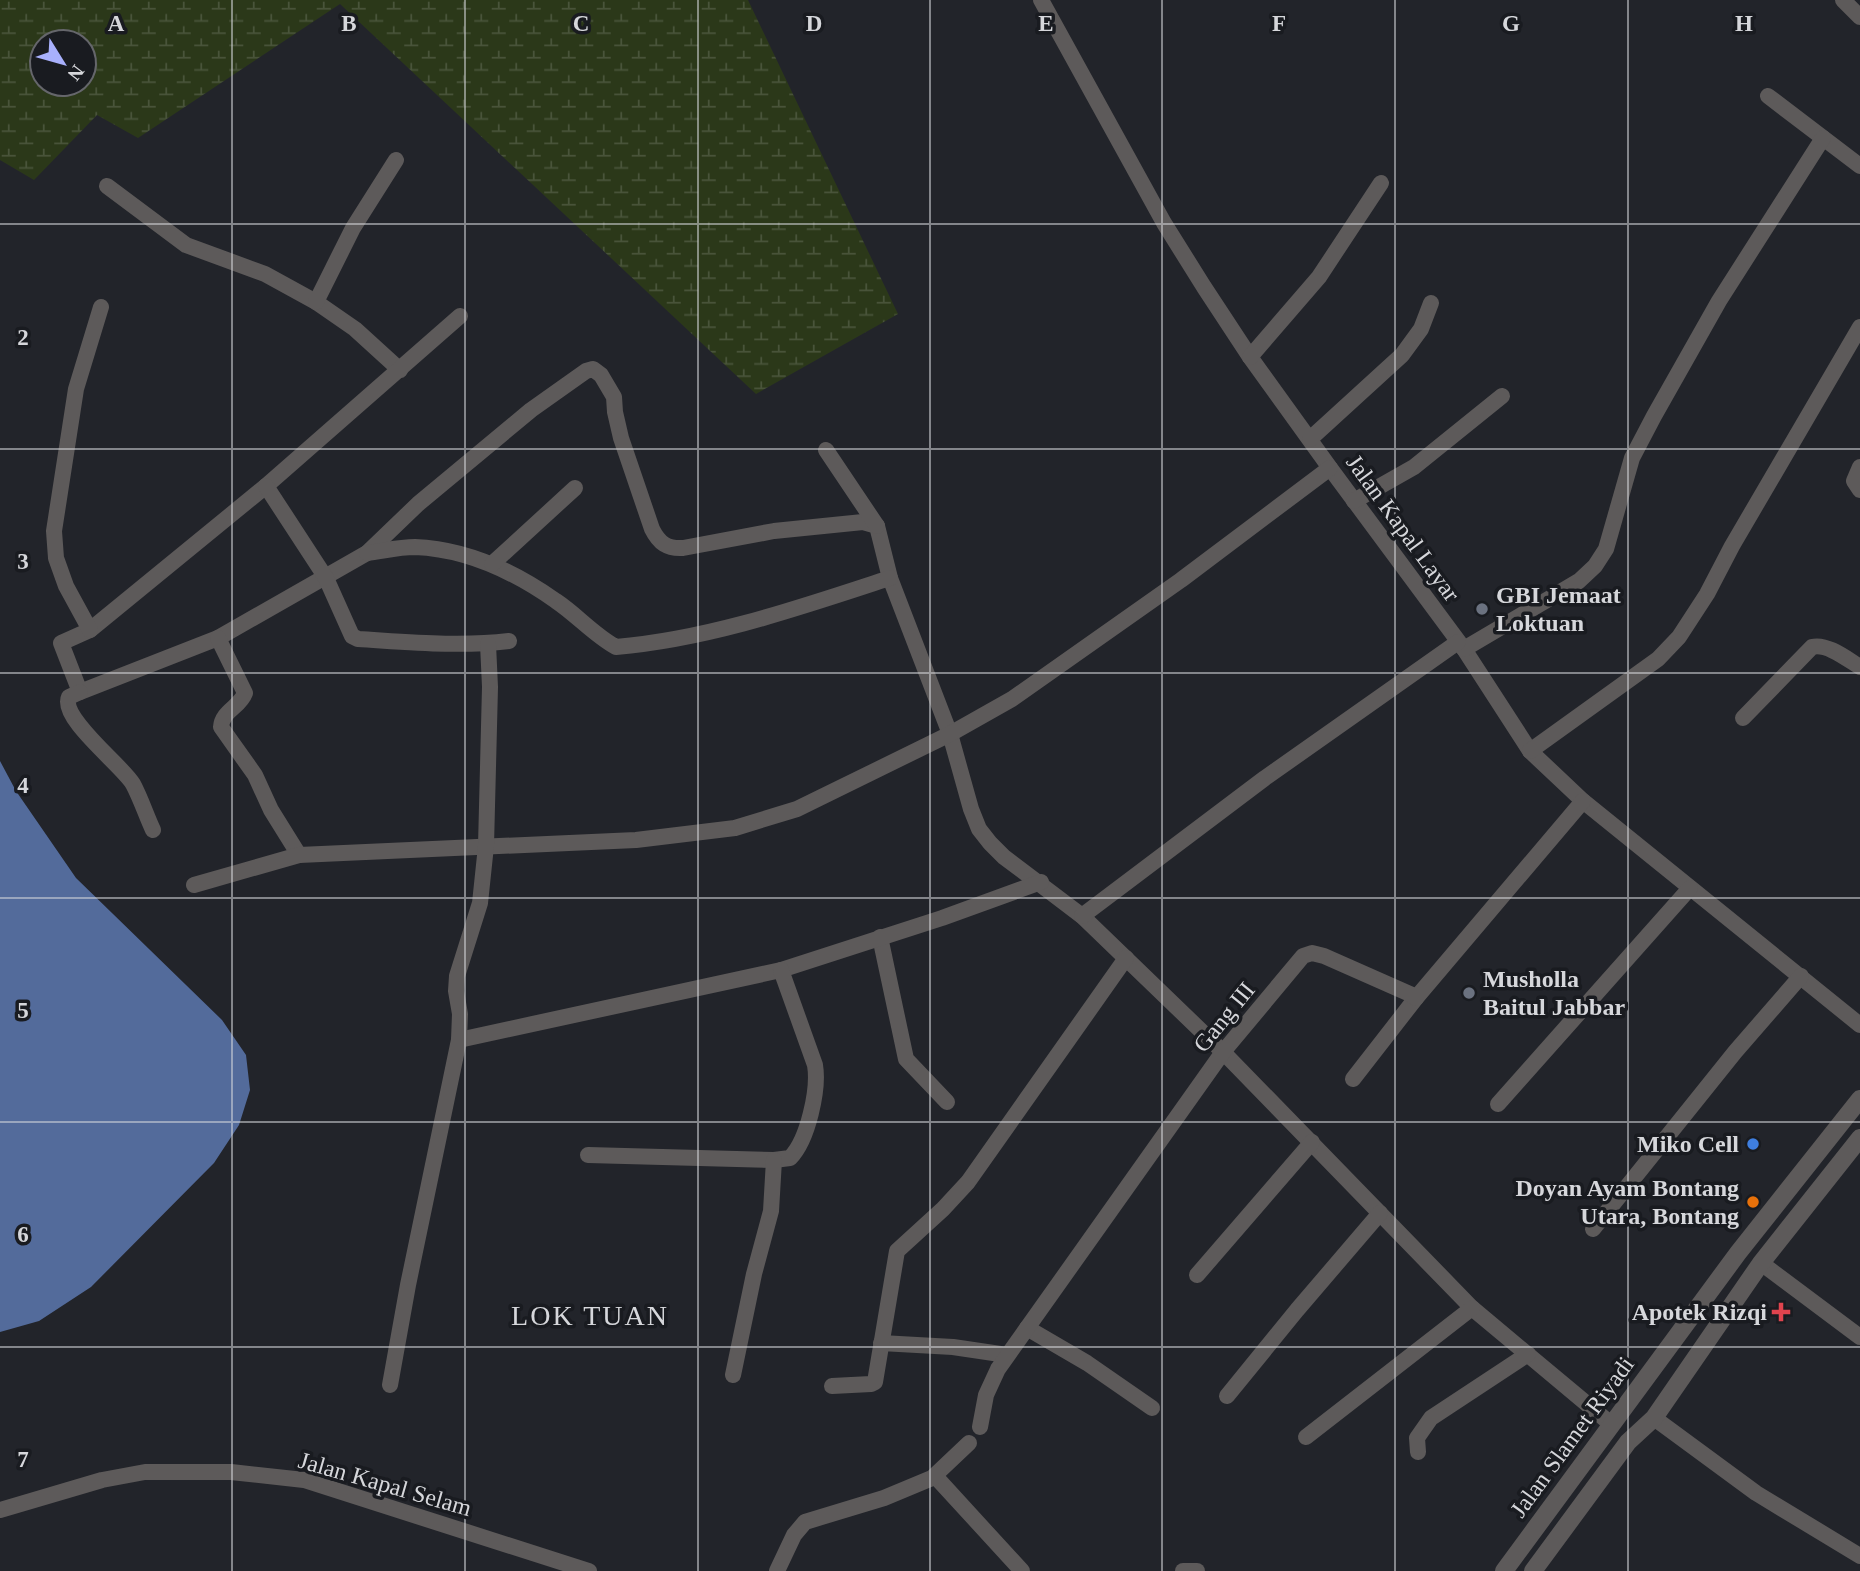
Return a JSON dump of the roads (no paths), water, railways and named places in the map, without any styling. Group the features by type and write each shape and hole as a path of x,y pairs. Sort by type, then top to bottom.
{"street":[{"name":"Jalan Kapal Layar","path":"1041,0 1164,223 1250,357 1461,645 1531,751 1583,801 1860,1025"},
{"path":"1843,0 1860,17"},
{"path":"1768,96 1860,166"},
{"path":"1082,916 1265,778 1461,645 1579,581 1595,566 1606,549 1632,458 1719,300 1823,138"},
{"path":"316,302 353,228 396,160"},
{"path":"1250,357 1319,278 1381,183"},
{"path":"107,186 186,245 265,274 316,302 355,329 400,370"},
{"path":"1310,439 1402,355 1421,329 1431,303"},
{"path":"90,630 66,586 56,558 54,531 76,388 101,307"},
{"path":"80,692 61,643 90,630 266,486 460,316"},
{"path":"1531,751 1658,659 1679,637 1707,594 1732,546 1860,327"},
{"path":"153,830 133,783 91,741 68,705 69,697 218,638 367,553 418,504 531,410 586,371 593,369 601,375 614,397 621,438 652,529 659,542 669,547 683,548 774,531 863,522 877,526"},
{"path":"1354,500 1414,467 1502,396"},
{"path":"826,450 877,526 890,578 950,734 979,829 1004,857 1041,882 1082,916 1223,1052 1472,1308 1611,1424"},
{"path":"1860,467 1854,481 1860,490"},
{"path":"194,885 299,855 636,840 735,828 797,809 950,734 1012,699 1181,580 1330,468"},
{"path":"266,486 326,578 352,636 358,639 417,643 509,641"},
{"path":"492,564 575,488"},
{"path":"367,553 415,547 450,552 492,564 524,580 556,601 616,647 697,635 795,609 890,578"},
{"path":"218,638 245,692 243,699 222,718 221,727 255,775 271,810 299,855"},
{"path":"390,1385 459,1040 457,976 480,903 486,846 490,687 488,643"},
{"path":"1743,718 1812,647 1825,647 1860,667"},
{"path":"1353,1079 1416,998 1583,801"},
{"path":"459,1040 781,970 942,918 1041,882"},
{"path":"1498,1104 1690,888"},
{"path":"880,937 906,1059 947,1102"},
{"name":"Gang III","path":"980,1427 986,1395 1007,1355 1223,1052 1303,956 1312,953 1335,961 1416,998"},
{"path":"832,1386 875,1382 897,1251 968,1182 1126,958"},
{"path":"588,1155 774,1160 790,1158 795,1153 812,1105 817,1079 815,1065 781,970"},
{"path":"1593,1229 1735,1052 1801,976"},
{"name":"Jalan Slamet Riyadi","path":"1504,1571 1738,1253 1860,1099"},
{"name":"Jalan Slamet Riyadi","path":"1533,1571 1628,1442 1654,1418 1762,1263 1860,1138"},
{"path":"1197,1275 1312,1142"},
{"path":"733,1375 751,1286 771,1211 774,1160"},
{"path":"1227,1396 1380,1213"},
{"path":"1762,1263 1860,1337"},
{"path":"1306,1437 1472,1308"},
{"path":"1027,1328 1087,1363 1152,1408"},
{"path":"881,1343 954,1347 1007,1355"},
{"path":"1418,1452 1417,1438 1432,1418 1528,1354"},
{"path":"1654,1418 1756,1493 1860,1556"},
{"path":"777,1571 794,1535 804,1522 884,1498 935,1476 969,1443"},
{"name":"Jalan Kapal Selam","path":"0,1510 102,1480 145,1472 231,1472 304,1480 589,1571"},
{"path":"935,1476 1022,1571"},
{"path":"1183,1571 1197,1571"}],"water":[{"path":"0,761 16,791 76,878 222,1020 246,1055 250,1090 239,1125 214,1163 91,1287 39,1321 0,1332"}],"place":[{"name":"GBI Jemaat Loktuan","path":"1482,609"},
{"name":"Musholla Baitul Jabbar","path":"1469,993"},
{"name":"Miko Cell","path":"1753,1144"},
{"name":"Doyan Ayam Bontang Utara, Bontang","path":"1753,1202"},
{"name":"Apotek Rizqi","path":"1781,1312"}],"district":[{"name":"LOK TUAN","path":"590,1315"}]}
